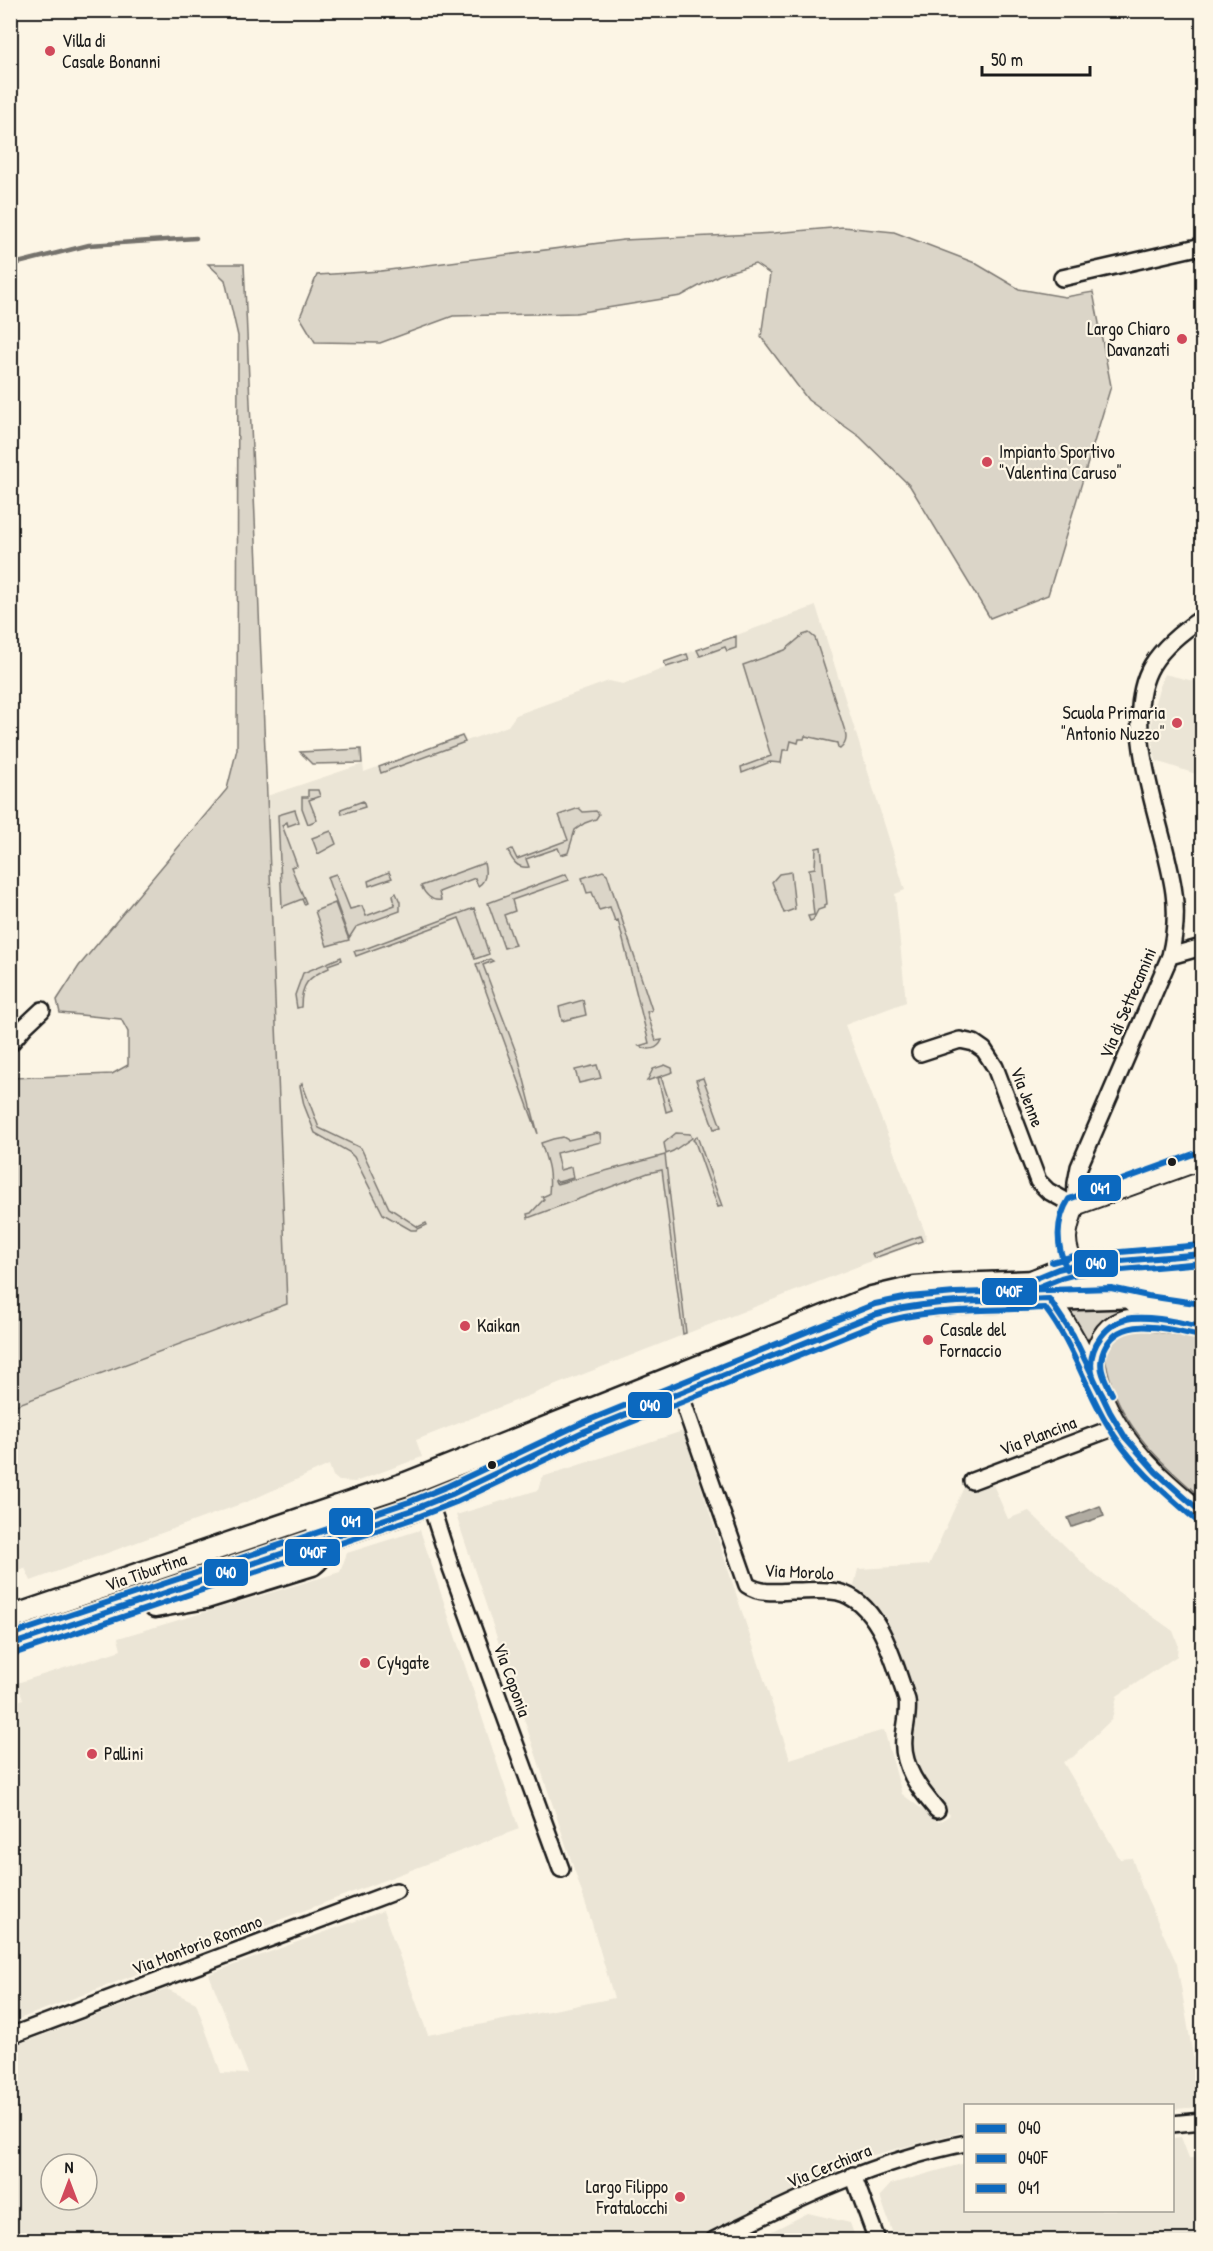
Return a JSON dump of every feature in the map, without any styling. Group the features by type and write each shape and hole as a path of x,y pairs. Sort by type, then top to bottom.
{"main road":[{"name":"Via Tiburtina","path":"10,1618 452,1467 864,1300 925,1287 1029,1281 1203,1276"},
{"path":"314,1514 321,1540 430,1503 585,1431 887,1311 956,1302 1203,1294"},
{"name":"Via Tiburtina","path":"10,1645 121,1607 189,1601 312,1564 322,1552 321,1540"}],"street":[{"path":"1062,278 1203,246"},
{"name":"Via di Settecamini","path":"1075,1206 1079,1167 1170,956 1176,925 1174,894 1143,756 1140,710 1143,686 1152,664 1166,648 1203,618"},
{"path":"1170,956 1203,947"},
{"path":"10,1044 42,1010"},
{"name":"Via Jenne","path":"920,1053 960,1040 974,1043 984,1050 994,1067 1038,1181 1048,1191 1075,1206"},
{"path":"1075,1265 1067,1250 1066,1239 1075,1206 1203,1160"},
{"name":"Via Tiburtina","path":"1029,1281 1058,1269 1075,1265 1203,1254"},
{"path":"1111,1297 1146,1305 1203,1313"},
{"path":"1049,1299 1066,1322 1118,1426 1148,1465 1203,1513"},
{"path":"1092,1372 1094,1353 1099,1339 1119,1321 1138,1318 1203,1327"},
{"name":"Via Morolo","path":"680,1393 747,1585 755,1590 766,1591 822,1590 840,1593 859,1602 874,1618 907,1700 908,1709 903,1743 912,1775 916,1785 937,1810"},
{"name":"Via Plancina","path":"972,1481 1118,1426"},
{"name":"Via Coponia","path":"430,1503 451,1568 561,1869"},
{"name":"Via Montorio Romano","path":"10,2036 396,1891"},
{"path":"1174,2124 1203,2121"},
{"name":"Via Cerchiara","path":"714,2241 795,2200 853,2175 925,2152 964,2144"},
{"path":"853,2175 877,2241"}],"shaded area":[{"name":"Impianto Sportivo \"Valentina Caruso\"","path":"843,227 894,232 975,263 1019,289 1065,297 1093,292 1111,386 1048,595 990,618 910,486 860,437 808,400 761,337 770,274 755,264 719,275 681,296 576,313 453,316 380,343 315,342 300,317 317,275 381,271 623,240 774,233"},
{"path":"208,264 244,264 287,1304 11,1407 11,1078 112,1074 128,1065 128,1032 121,1019 60,1013 57,1000 79,966 227,789 237,749 238,336 225,280"},
{"path":"816,606 905,890 895,894 906,1002 845,1025 926,1235 925,1240 416,1440 422,1457 355,1482 339,1481 333,1476 329,1465 249,1501 31,1581 25,1568 11,1573 11,1407 287,1303 267,796 363,764 364,772 463,735 466,741 508,726 516,715 609,681 623,684 665,668 663,662"},
{"path":"809,633 815,638 845,732 845,744 840,749 837,743 805,736 804,739 799,739 798,743 791,741 789,750 783,750 781,763 770,762 742,773 741,767 771,756 743,665 785,650 803,635"},
{"path":"736,636 736,648 727,651 725,647 700,656 697,650"},
{"path":"687,654 689,660 666,667 664,662"},
{"name":"Scuola Primaria \"Antonio Nuzzo\"","path":"1164,674 1202,683 1202,776 1156,761 1151,735 1152,711"},
{"path":"462,736 465,742 381,773 379,767"},
{"path":"361,749 362,763 312,764 300,752"},
{"path":"308,790 318,790 320,796 309,800 317,820 308,824 302,808 302,797 308,797"},
{"path":"363,801 365,807 342,814 341,809"},
{"path":"579,808 583,812 596,811 599,814 596,819 575,830 568,853 561,855 558,848 526,859 529,867 521,867 513,861 508,851 512,849 517,859 568,840 559,815"},
{"path":"295,810 299,822 288,826 287,822 282,825 297,865 291,867 306,903 304,904 302,899 282,907 278,815"},
{"path":"331,831 336,844 318,854 312,838"},
{"path":"821,847 827,904 818,910 813,920 810,921 808,916 814,915 809,869 815,868 816,848"},
{"path":"484,863 485,876 481,884 478,886 475,878 439,892 441,900 431,899 421,886"},
{"path":"603,871 607,874 652,1010 647,1012 656,1041 662,1040 652,1049 639,1046 649,1043 618,920 615,921 610,907 599,910 592,892 587,893 582,878"},
{"path":"389,872 392,878 369,886 368,881"},
{"path":"791,872 795,909 784,913 772,882 779,874"},
{"path":"336,874 350,909 362,906 366,916 395,905 393,895 396,893 400,902 400,911 356,927 349,938 327,877"},
{"path":"566,874 569,880 512,900 515,911 504,915 515,945 504,948 488,903"},
{"path":"335,903 349,940 327,946 315,911"},
{"path":"474,908 489,954 475,959 459,918 356,956 354,951 362,950"},
{"path":"341,957 342,960 328,965 329,968 307,982 302,992 301,1007 297,1008 295,995 303,973"},
{"path":"490,959 493,961 483,965 519,1060 538,1134 476,964"},
{"path":"583,1000 586,1015 562,1021 559,1007"},
{"path":"597,1065 601,1078 579,1083 575,1070"},
{"path":"665,1065 672,1068 673,1072 647,1081 653,1069"},
{"path":"661,1077 672,1110 666,1112 658,1078"},
{"path":"703,1078 721,1127 714,1129 696,1080"},
{"path":"302,1083 319,1128 361,1148 389,1208 418,1227 426,1223 427,1225 411,1230 383,1214 354,1157 315,1133 304,1105 300,1086"},
{"path":"676,1133 690,1134 692,1138 666,1154 664,1143"},
{"path":"600,1134 601,1142 556,1153 560,1170 571,1167 573,1178 558,1182 555,1180 555,1182 557,1184 665,1155 686,1333 683,1334 662,1170 648,1173 528,1218 527,1214 531,1213 544,1199 542,1197 549,1194 550,1180 541,1143 563,1137 568,1140"},
{"path":"697,1136 722,1206 718,1207 693,1140"},
{"path":"920,1236 922,1241 874,1258 872,1254"},
{"path":"1066,1307 1130,1310 1114,1315 1103,1322 1085,1347"},
{"path":"1138,1329 1202,1339 1202,1498 1145,1444 1123,1412 1115,1394 1107,1367 1106,1352 1110,1344 1119,1336"},
{"path":"683,1431 790,1759 884,1730 902,1794 939,1822 950,1815 918,1780 910,1738 915,1699 903,1665 879,1609 854,1586 858,1569 929,1565 964,1487 991,1480 1008,1519 1029,1511 1096,1576 1173,1631 1178,1644 1177,1656 1117,1696 1112,1719 1073,1757 1063,1762 1120,1859 1132,1858 1142,1887 1177,1964 1202,2107 1174,2109 1174,2104 964,2104 964,2131 858,2159 694,2240 11,2240 11,2047 167,1989 196,2003 221,2073 248,2074 209,1974 383,1911 428,2035 614,1998 591,1920 456,1515 538,1490 542,1477"},
{"path":"1100,1506 1104,1516 1072,1527 1068,1518"},
{"path":"420,1530 519,1829 11,2022 10,1704 23,1699 17,1683 121,1650 118,1638 340,1572 347,1553"},
{"path":"1181,2137 1189,2158 1202,2158 1202,2240 895,2240 880,2196 891,2184 964,2163 964,2212 1174,2212 1174,2138"},
{"path":"808,2213 850,2223 856,2240 754,2240"}],"waterway":[{"path":"10,265 89,245 196,238"}],"transit line":[{"name":"041","path":"1067,1269 1059,1243 1059,1225 1069,1199 1199,1152"},
{"name":"041","path":"1052,1262 1074,1256 1201,1245"},
{"name":"040","path":"993,1283 1029,1281 1058,1269 1075,1265 1202,1254"},
{"name":"040F","path":"993,1292 1031,1290 1076,1274 1202,1263"},
{"name":"041","path":"10,1635 409,1502 582,1423 875,1304 909,1297 955,1293 1111,1288 1202,1304"},
{"name":"040","path":"10,1645 412,1510 452,1494 585,1431 874,1315 939,1303 1049,1299 1073,1335 1110,1412 1125,1437 1156,1472 1202,1513"},
{"name":"040F","path":"13,1654 415,1518 456,1502 589,1439 877,1324 939,1312 1045,1308 1063,1335 1098,1408 1115,1437 1146,1475 1196,1520"},
{"name":"040","path":"1104,1398 1093,1376 1091,1363 1096,1345 1114,1324 1132,1318 1150,1318 1202,1327"},
{"name":"040F","path":"1112,1394 1104,1376 1101,1359 1106,1346 1114,1336 1136,1327 1163,1328 1201,1336"}],"place":[{"name":"Villa di Casale Bonanni","path":"50,51"},
{"name":"Largo Chiaro Davanzati","path":"1182,339"},
{"name":"Impianto Sportivo \"Valentina Caruso\"","path":"987,462"},
{"name":"Scuola Primaria \"Antonio Nuzzo\"","path":"1177,723"},
{"name":"Kaikan","path":"465,1326"},
{"name":"Casale del Fornaccio","path":"928,1340"},
{"name":"Cy4gate","path":"365,1663"},
{"name":"Pallini","path":"92,1754"},
{"name":"Largo Filippo Fratalocchi","path":"680,2197"}]}
